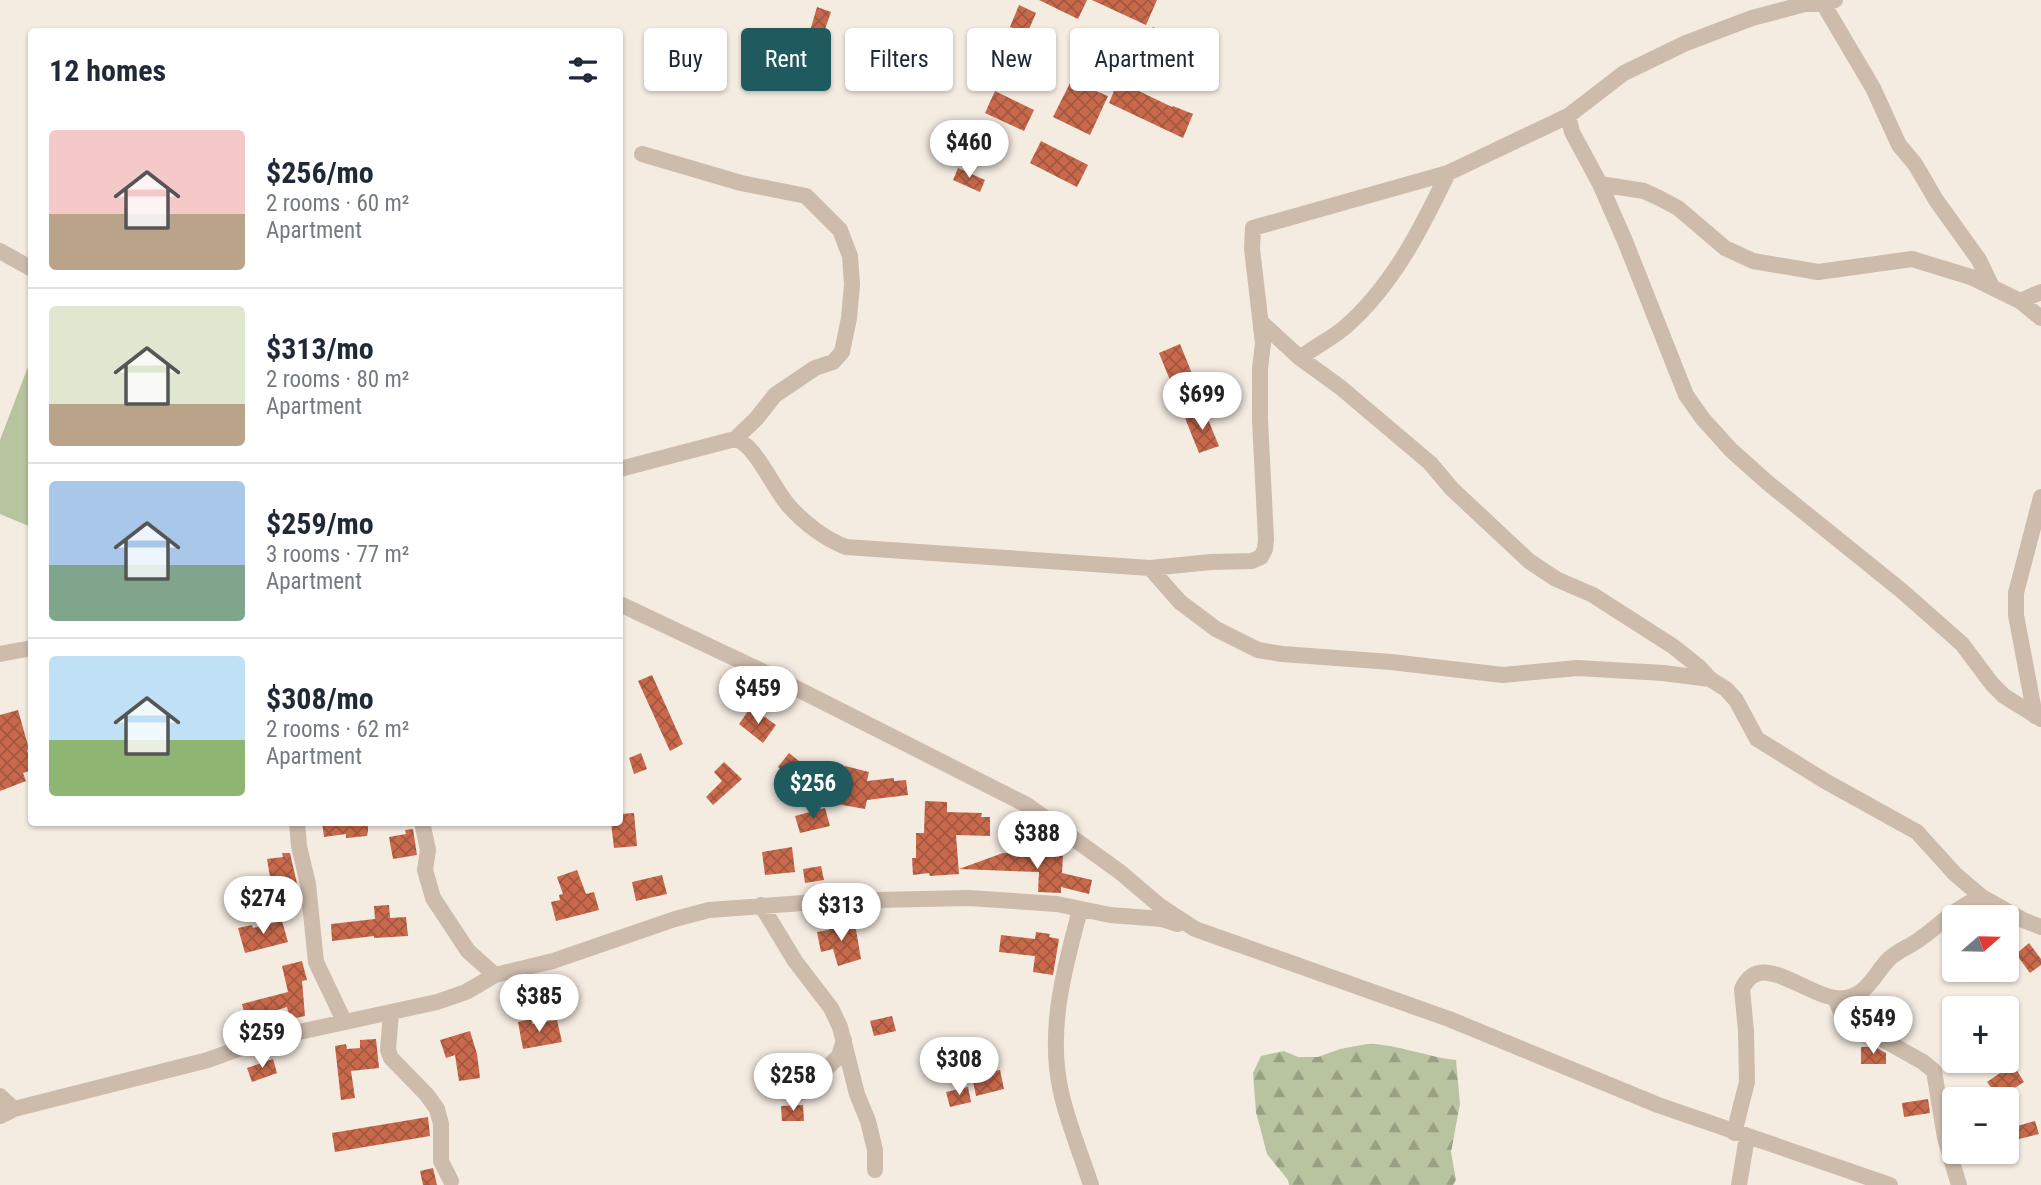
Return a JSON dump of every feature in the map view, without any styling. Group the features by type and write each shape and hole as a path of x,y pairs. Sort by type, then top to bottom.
{"street":[{"path":"735,439 746,444 788,505 830,541 846,547 1150,568 1252,561 1261,557 1265,549 1260,420 1263,343 1252,249 1253,228 1448,173 1568,116 1624,73 1686,43 1752,18 1826,1 1873,88 1899,145 1915,164 1936,200 1979,260 1992,287"},
{"path":"1568,116 1572,132 1600,184 1625,241 1686,395 1703,419 1731,450 1768,483 1962,643 2004,696 2038,717"},
{"path":"623,468 735,439 775,395 815,368 833,362 842,352 852,285 850,256 840,230 806,196 741,183 642,154"},
{"path":"1300,358 1344,328 1377,296 1410,245 1448,173"},
{"path":"1600,184 1644,191 1659,198 1678,208 1726,248 1753,261 1818,272 1912,259 1949,269 1992,287 2021,301 2041,318"},
{"path":"0,251 28,267"},
{"path":"2021,301 2041,292"},
{"path":"1261,321 1300,358 1340,387 1430,463 1452,489 1530,561 1556,579 1592,595 1674,647 1710,679 1726,689 1736,700 1757,739 1825,781 1917,832 1955,874 1982,898 2041,927"},
{"path":"2038,717 2016,615 2016,593 2041,497"},
{"path":"1150,568 1180,602 1216,629 1258,650 1503,675 1577,668 1663,673 1710,679"},
{"path":"623,605 770,675 1027,806 1119,872 1160,906 1195,929"},
{"path":"0,654 28,649"},
{"path":"297,826 308,884 316,962 344,1021"},
{"path":"423,826 428,850 425,870 433,898 462,943 495,975"},
{"path":"0,1096 7,1112 208,1060 265,1041 447,999 466,992 495,975 553,961 709,910 761,905 969,898 1057,904 1110,915 1162,919 1195,929 1449,1019 1658,1105 1890,1185"},
{"path":"1739,1185 1740,1135 1747,1082 1742,989 1751,975 1764,972 1787,979 1820,995 1835,998 1856,995 1870,984 1889,959 1918,941 1957,908 1982,898"},
{"path":"761,905 795,961 831,1008 844,1038 857,1094 868,1121 875,1150 875,1170"},
{"path":"1080,910 1059,1003 1055,1052 1066,1110 1091,1185"},
{"path":"1835,998 1844,1016 1850,1021 1923,1062 1934,1071 1945,1138 1959,1185"},
{"path":"391,1013 388,1050 391,1058 437,1109 441,1124 441,1161 452,1181"},
{"path":"803,1092 839,1056 844,1038"}],"green space":[{"path":"28,367 28,526 0,514 0,440"},
{"path":"1367,1044 1390,1046 1456,1060 1460,1104 1451,1152 1456,1180 1453,1185 1289,1185 1267,1154 1256,1112 1253,1073 1261,1056 1284,1051 1298,1057 1318,1057"}],"building":[{"path":"1039,0 1087,0 1078,19"},
{"path":"1092,0 1157,0 1146,25"},
{"path":"1019,5 1036,13 1030,28 1010,27"},
{"path":"817,7 831,12 825,28 811,28"},
{"path":"1070,83 1070,91 1096,91 1108,96 1090,135 1053,117"},
{"path":"995,91 1034,110 1024,131 985,113"},
{"path":"1114,91 1139,91 1193,114 1183,138 1109,103"},
{"path":"1041,141 1088,165 1077,187 1030,163"},
{"path":"958,168 985,180 980,192 953,180"},
{"path":"1180,344 1193,376 1172,385 1159,353"},
{"path":"1204,410 1219,446 1199,453 1185,418"},
{"path":"652,675 683,744 670,751 638,681"},
{"path":"18,710 28,745 28,771 23,773 26,781 0,791 0,715"},
{"path":"749,710 759,718 762,715 776,725 763,743 739,724"},
{"path":"641,753 647,769 634,774 629,758"},
{"path":"789,753 804,765 793,779 778,767"},
{"path":"724,762 742,779 713,805 706,797 722,781 714,772"},
{"path":"845,766 869,772 867,781 894,778 894,781 906,780 908,795 867,800 865,809 837,804"},
{"path":"925,801 947,802 947,812 982,813 981,817 990,817 990,836 956,835 959,874 913,875 912,858 916,858 916,833 924,833"},
{"path":"825,808 830,826 800,833 795,816"},
{"path":"634,813 637,846 614,848 611,826 623,826 623,814"},
{"path":"323,826 368,826 367,836 346,838 346,834 324,837"},
{"path":"413,829 417,855 393,859 389,837 406,834 405,830"},
{"path":"792,847 795,872 765,875 762,852"},
{"path":"282,853 290,853 298,888 281,890 280,876 270,877 267,859 283,857"},
{"path":"1003,853 1063,856 1062,873 1092,880 1089,894 1061,887 1061,893 1038,892 1039,872 959,869"},
{"path":"821,866 824,880 805,883 803,869"},
{"path":"577,870 586,894 594,892 599,910 556,921 551,902 560,900 559,895 563,894 557,877"},
{"path":"662,875 667,894 636,901 632,882"},
{"path":"389,905 390,918 406,917 408,936 374,936 332,941 331,924 375,919 374,906"},
{"path":"282,921 288,942 245,953 238,928 252,925 253,928"},
{"path":"841,922 842,927 855,924 861,959 838,966 833,949 821,952 817,932 829,930 828,925"},
{"path":"1036,932 1050,934 1049,937 1059,939 1053,975 1033,972 1035,956 999,952 1001,935 1035,939"},
{"path":"2029,943 2041,959 2041,965 2030,973 2020,959 2020,951"},
{"path":"302,961 307,980 302,981 305,1016 290,1019 287,1007 246,1019 242,1004 288,992 282,966"},
{"path":"892,1016 896,1031 874,1036 870,1021"},
{"path":"531,1019 532,1024 557,1020 562,1042 523,1049 518,1022"},
{"path":"470,1031 480,1078 459,1081 455,1055 446,1058 440,1040"},
{"path":"376,1039 379,1068 351,1071 355,1098 341,1100 335,1046 346,1044 347,1049 360,1048 360,1040"},
{"path":"1861,1047 1875,1047 1886,1053 1886,1064 1861,1064"},
{"path":"273,1059 277,1073 252,1082 247,1068"},
{"path":"1000,1070 1004,1089 976,1096 972,1076"},
{"path":"2000,1073 2018,1073 2024,1082 2016,1087 1991,1087 1987,1082"},
{"path":"968,1087 971,1102 950,1107 946,1092"},
{"path":"1928,1099 1930,1113 1904,1117 1902,1103"},
{"path":"803,1105 804,1121 782,1121 781,1106"},
{"path":"428,1117 430,1136 335,1152 332,1133"},
{"path":"2035,1121 2039,1134 2019,1139 2019,1126"},
{"path":"433,1168 437,1185 423,1185 420,1171"}]}
